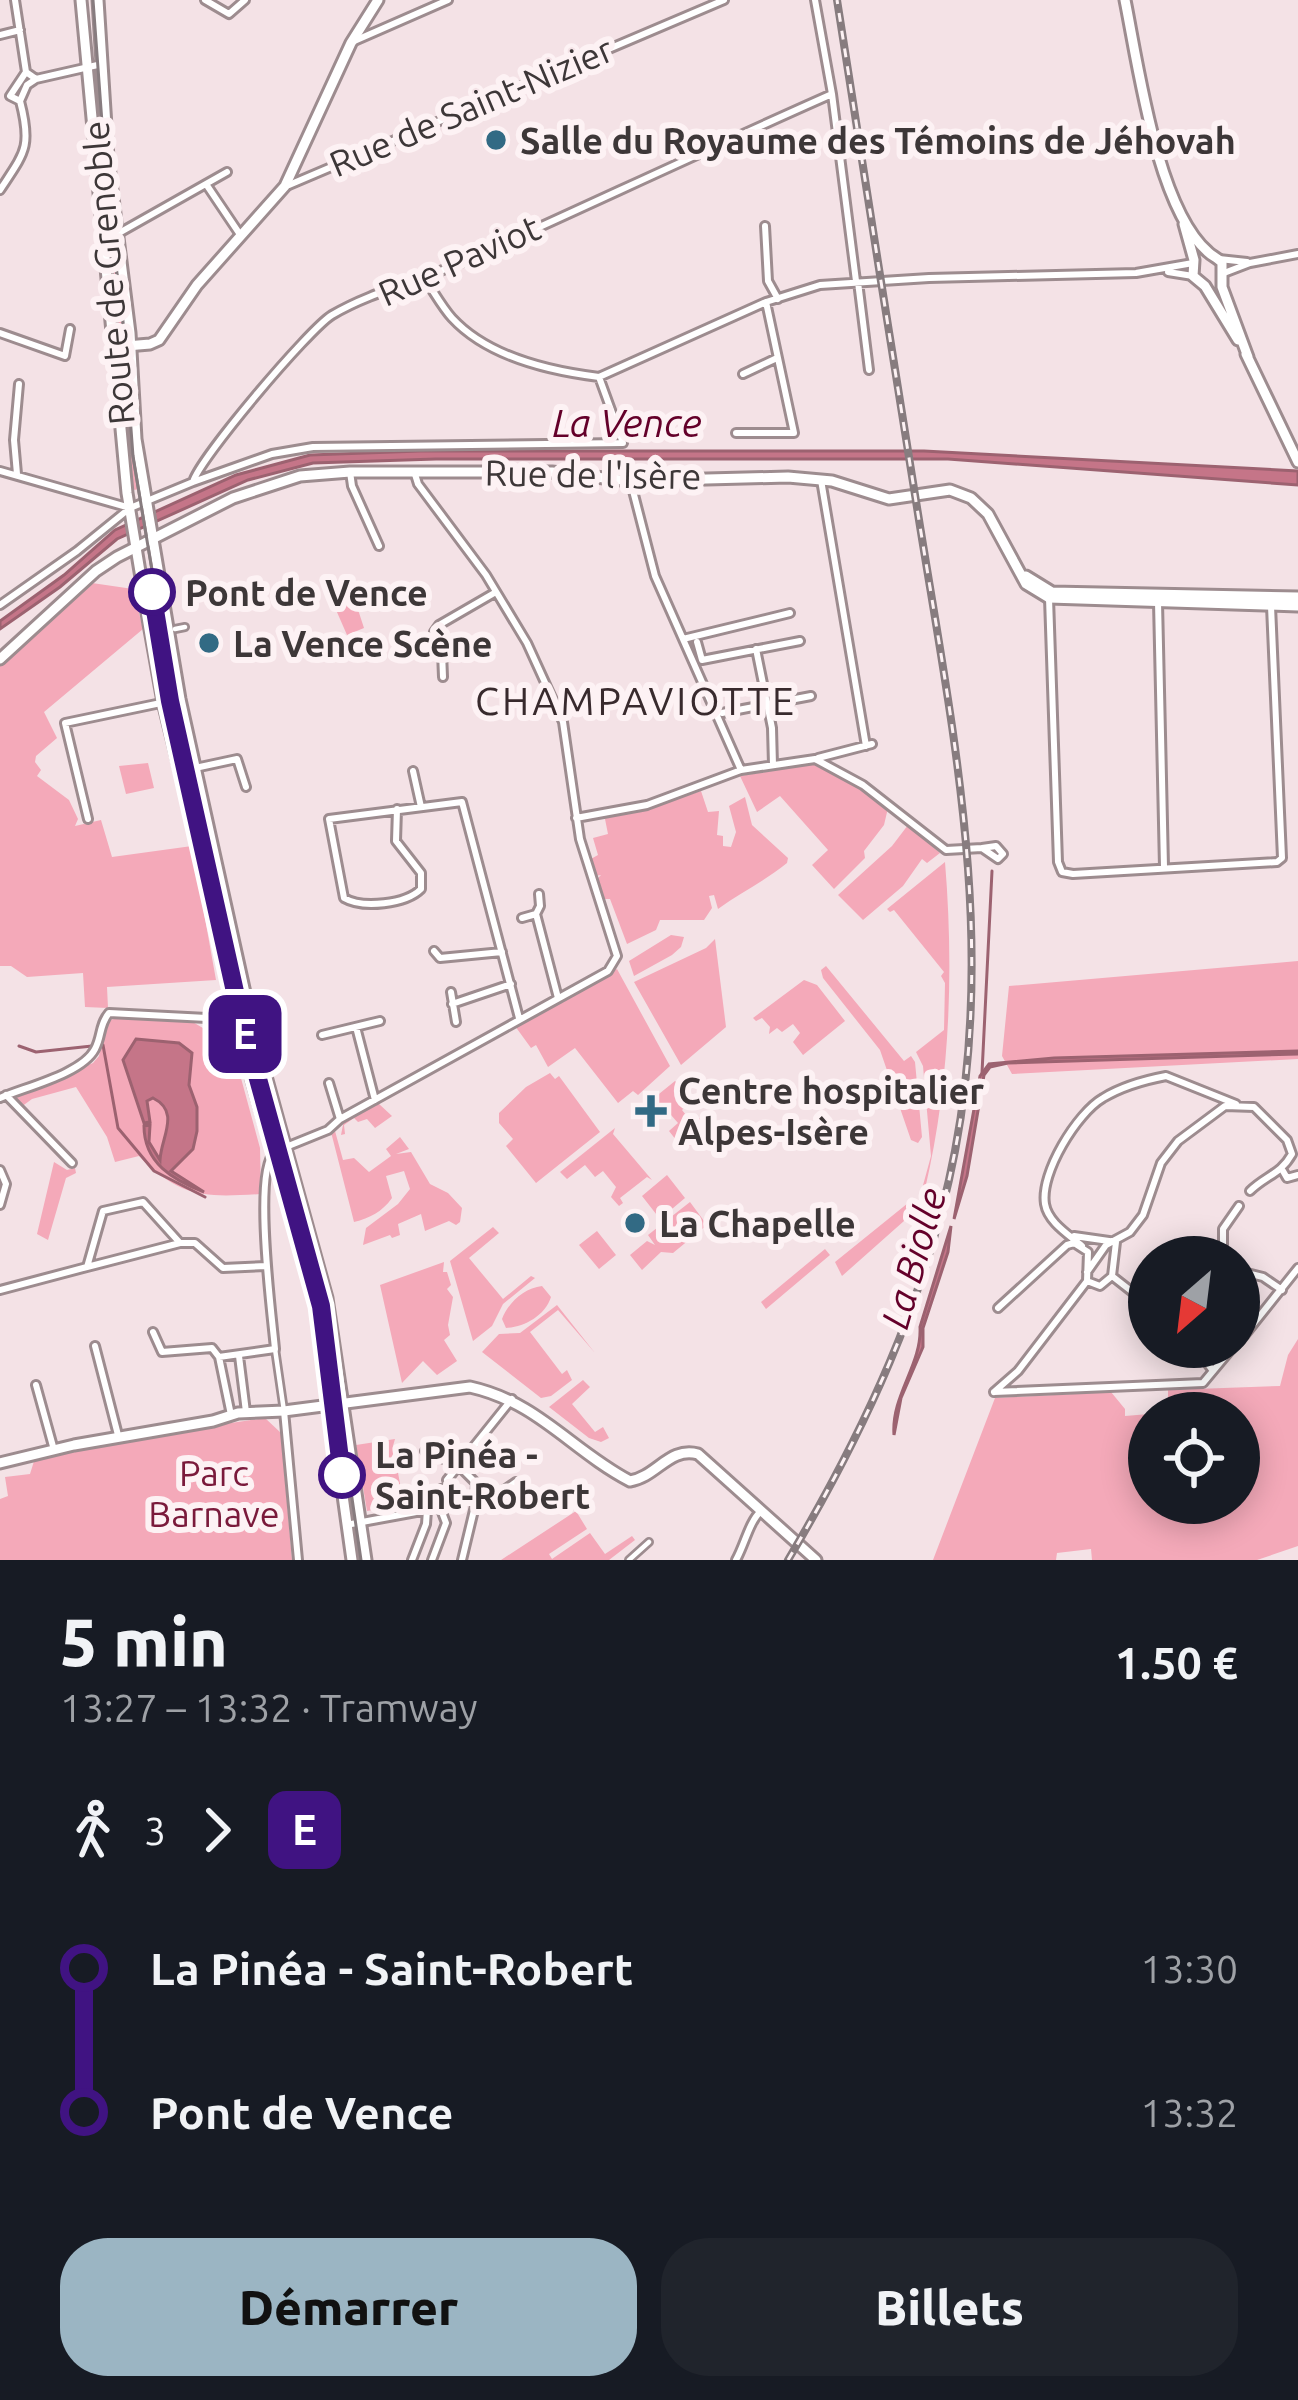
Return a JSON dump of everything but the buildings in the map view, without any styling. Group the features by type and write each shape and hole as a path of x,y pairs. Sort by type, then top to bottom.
{"street":[{"path":"0,100 10,96 26,72 15,0"},
{"name":"Route de Grenoble","path":"81,0 132,513 163,703 234,1016 315,1295 352,1560"},
{"name":"Route de Grenoble","path":"98,0 136,439 180,699 250,1012 327,1298 366,1560"},
{"path":"205,0 229,14 245,0"},
{"path":"115,347 159,340 197,285 285,186 351,43 378,0"},
{"path":"351,43 448,0"},
{"name":"Rue de Saint-Nizier","path":"285,186 724,0"},
{"path":"815,0 869,370"},
{"path":"1125,0 1151,133 1180,208 1194,261 1193,276"},
{"path":"0,35 20,30"},
{"path":"0,190 27,149 29,137 20,101 27,85 102,64"},
{"path":"26,72 36,79"},
{"name":"Rue Paviot","path":"194,482 196,471 217,443 329,316 425,279 832,94"},
{"path":"10,96 20,101"},
{"name":"Route de Grenoble","path":"116,235 227,172"},
{"path":"206,184 241,236"},
{"path":"1180,208 1214,256 1248,357"},
{"path":"765,226 768,281 778,298"},
{"path":"1205,286 1250,263 1298,254"},
{"path":"1158,271 1214,256 1250,263"},
{"path":"425,279 452,318 498,352 599,377 766,302 820,285 1158,271 1193,276 1205,286 1248,357 1298,462"},
{"path":"736,433 794,433 766,302"},
{"path":"0,333 65,356 70,329"},
{"path":"743,374 777,358"},
{"path":"0,605 132,513 247,461 313,447 623,443 599,377"},
{"path":"16,474 19,384"},
{"path":"0,471 132,513"},
{"path":"298,1560 266,1266 264,1168 272,1154 328,1130 340,1119 608,971 617,956 576,818 563,722 527,643 418,484 414,471"},
{"path":"350,472 379,546"},
{"name":"Rue de l'Isère","path":"0,659 96,571 136,543 262,488 300,476 350,472 552,472 630,481 687,477 820,480 845,484 877,498 950,490 971,498 988,514 1019,570 1053,595 1158,602 1298,602"},
{"path":"576,818 647,805 741,770 869,745 820,480"},
{"path":"630,481 655,576 741,770"},
{"path":"443,677 442,652 434,632 496,592"},
{"path":"1053,595 1058,862 1062,872 1073,874 1282,858 1271,602"},
{"name":"Rue de l'Isère","path":"1053,595 1271,602"},
{"path":"1158,602 1164,867"},
{"path":"683,639 790,613"},
{"path":"175,629 185,627"},
{"path":"697,642 702,660 800,640"},
{"path":"756,650 773,765"},
{"path":"722,713 811,696"},
{"path":"88,819 65,723 180,699"},
{"path":"195,768 238,759 246,787"},
{"path":"814,759 863,785 946,850 982,848"},
{"path":"413,771 421,807"},
{"path":"397,809 396,841 421,873 421,889 411,898 354,904 342,893 329,819 397,809 462,802 519,1018"},
{"path":"539,894 536,914 558,998"},
{"path":"522,918 536,914"},
{"path":"434,951 440,958 502,952"},
{"path":"452,1004 511,984"},
{"path":"451,992 456,1022"},
{"path":"72,1163 3,1096 87,1059 95,1051 99,1029 109,1013 207,1018 250,1012"},
{"path":"322,1035 380,1021"},
{"path":"356,1027 375,1100"},
{"path":"1087,1276 1088,1252 1054,1222 1045,1206 1047,1175 1065,1141 1100,1099 1166,1076 1254,1107 1287,1140 1292,1154 1282,1171 1250,1191"},
{"path":"329,1083 340,1119"},
{"path":"1216,1368 1203,1383 994,1392 1018,1370 1106,1245 1116,1242 1143,1215 1160,1163 1178,1141 1212,1113 1236,1104"},
{"path":"0,1170 6,1184 0,1205"},
{"path":"1282,1171 1287,1178 1298,1175"},
{"path":"87,1267 103,1211 142,1202 180,1243"},
{"path":"1223,1236 1223,1228 1239,1206"},
{"path":"1070,1236 1116,1242"},
{"path":"1087,1276 1100,1286 1112,1276 1116,1242"},
{"path":"0,1290 180,1243 195,1243 223,1268 266,1266"},
{"path":"998,1308 1067,1245 1082,1246"},
{"path":"1260,1316 1298,1268"},
{"path":"1112,1276 1128,1289"},
{"path":"1260,1276 1282,1290"},
{"path":"153,1332 162,1352 212,1348 219,1358 231,1415"},
{"path":"95,1346 118,1437"},
{"path":"219,1358 275,1349"},
{"path":"239,1354 247,1412"},
{"path":"36,1384 54,1450"},
{"path":"0,1463 247,1412 284,1412 470,1387 513,1399 630,1481 648,1476 687,1451 707,1459 816,1560"},
{"path":"447,1480 513,1399"},
{"path":"425,1451 458,1466 476,1483 462,1560"},
{"path":"476,1499 490,1500 516,1483"},
{"path":"412,1560 427,1510 441,1489"},
{"path":"432,1502 440,1507 446,1523 432,1560"},
{"path":"346,1525 427,1510"},
{"path":"736,1560 752,1519 762,1510"},
{"path":"629,1560 649,1542"}],"green space":[{"path":"99,71 127,331 118,331 116,322 93,73"},
{"path":"127,360 143,489 132,490 119,370 120,361"},
{"path":"348,579 364,628 347,635 326,587"},
{"path":"92,583 133,589 143,629 44,712 57,738 36,756 41,770 37,776 69,800 78,819 75,826 101,820 112,857 192,846 216,980 107,987 108,1008 85,1007 83,973 27,977 11,966 0,966 0,665"},
{"path":"148,763 154,788 126,794 119,766"},
{"path":"813,764 850,781 888,808 884,825 864,851 865,858 834,889 812,865 828,850 780,796 757,812 740,776"},
{"path":"701,791 708,812 719,811 717,835 723,836 723,846 731,847 736,832 729,806 745,797 752,825 788,858 787,863 718,909 714,895 709,896 712,908 704,920 660,920 656,930 627,944 610,899 603,899 596,880 601,875 595,876 589,860 598,855 593,838 608,834 604,814 651,807"},
{"path":"199,800 244,1000 234,1001 189,802"},
{"path":"908,825 940,853 927,863 922,859 903,886 863,920 838,895"},
{"path":"945,862 948,1026 940,1108 925,1189 922,1189 931,1156 923,1066 916,1052 944,1030 944,972 894,910 887,909"},
{"path":"671,935 684,937 681,947 634,976 629,961"},
{"path":"715,939 726,1027 681,1065 634,982 706,948"},
{"path":"1298,961 1298,1059 1012,1074 1002,1056 1009,986"},
{"path":"826,966 904,1061 911,1056 915,1062 922,1137 918,1143 911,1140 880,1050 823,978 821,970"},
{"path":"617,969 670,1066 638,1095 633,1091 618,1103 575,1048 548,1067 536,1045 531,1048 515,1026"},
{"path":"804,980 817,985 845,1021 803,1055 793,1042 800,1033 793,1024 769,1034 770,1027 762,1018 753,1018"},
{"path":"106,1021 191,1021 213,1034 229,1034 260,1148 261,1194 195,1192 168,1180 139,1156 115,1162 107,1137 76,1087 32,1099 21,1107 11,1098 93,1063 99,1056"},
{"path":"250,1028 278,1132 269,1135 240,1030"},
{"path":"550,1073 555,1079 559,1076 600,1132 536,1183 506,1146 513,1139 499,1123 499,1113 526,1087"},
{"path":"675,1081 685,1091 681,1095 688,1104 682,1110 693,1124 700,1118 710,1130 684,1150 669,1131 678,1123 671,1115 664,1119 649,1102"},
{"path":"378,1103 392,1116 375,1128 367,1119 358,1122 354,1118 344,1125 341,1135 344,1120"},
{"path":"615,1128 613,1134 652,1180 647,1177 620,1198 619,1206 611,1197 616,1187 603,1171 595,1177 585,1165 567,1179 560,1172"},
{"path":"335,1131 343,1160 354,1158 369,1172 391,1156 386,1149 400,1137 409,1149 396,1154 411,1152 430,1184 462,1208 460,1222 449,1221 425,1231 421,1214 398,1224 400,1235 363,1245 366,1228 410,1189 404,1171 386,1176 392,1198 375,1214 354,1222 331,1132"},
{"path":"54,1162 67,1170 75,1168 76,1173 66,1178 48,1240 37,1234"},
{"path":"288,1169 320,1278 338,1387 329,1388 323,1327 279,1172"},
{"path":"667,1175 685,1198 660,1219 642,1196"},
{"path":"913,1199 913,1213 842,1276 835,1262"},
{"path":"690,1202 707,1225 673,1253 661,1252 642,1270 630,1255 647,1241 655,1245 648,1235"},
{"path":"493,1227 499,1233 469,1258 503,1299 531,1276 535,1278 503,1304 492,1326 473,1341 450,1261"},
{"path":"597,1231 616,1255 599,1269 579,1245"},
{"path":"825,1249 830,1255 766,1309 761,1302"},
{"path":"444,1262 443,1272 451,1285 447,1289 453,1297 450,1335 444,1340 457,1361 437,1375 423,1361 402,1383 380,1285"},
{"path":"542,1286 551,1297 544,1310 527,1323 506,1328 502,1319 513,1302"},
{"path":"557,1305 595,1353 558,1310 530,1332 572,1380 541,1398 482,1352 499,1334 520,1333"},
{"path":"1298,1339 1298,1546 1257,1560 1092,1560 1091,1549 1057,1553 1056,1560 933,1560 995,1398 1111,1392 1128,1416 1128,1524 1260,1524 1260,1392 1168,1390 1280,1386 1288,1355"},
{"path":"583,1380 590,1387 572,1404 595,1432 603,1427 609,1438 601,1442 549,1407"},
{"name":"Parc Barnave","path":"265,1418 281,1433 292,1560 0,1560 0,1499 8,1496 5,1477 30,1474 35,1458"},
{"path":"395,1439 404,1505 367,1511 356,1445"},
{"path":"576,1511 587,1529 549,1554 552,1559 590,1533 605,1554 632,1536 635,1540 609,1560 501,1560"}],"shaded area":[{"path":"924,451 1298,471 1298,485 948,459 313,463 248,480 117,539 0,629 0,621 64,575 115,530 236,475 310,455"},
{"path":"136,1039 179,1043 192,1053 189,1085 197,1107 197,1131 193,1149 171,1171 204,1192 171,1176 149,1150 144,1126 150,1125 149,1142 160,1160 168,1118 153,1098 147,1101 150,1122 144,1123 123,1060"},
{"path":"1298,1051 990,1067 984,1075 967,1176 954,1219 980,1076 989,1064 1054,1058"},
{"path":"951,1226 948,1252 923,1328 923,1347 901,1398 894,1435 897,1407"}],"waterway":[{"path":"982,1073 992,871"},
{"path":"103,1045 118,1128 154,1171 205,1197"},
{"path":"19,1046 36,1052 92,1046"}],"tram line":[{"path":"93,0 133,456 169,673 249,1036 324,1306 361,1560"},
{"name":"E","path":"152,592 170,701 240,1014 321,1306 342,1475"}],"railway":[{"path":"788,1560 867,1413 928,1259 955,1151 967,1071 971,992 971,913 956,756 837,0"}],"place":[{"name":"Salle du Royaume des Témoins de Jéhovah","path":"496,140"},
{"name":"Pont de Vence","path":"152,592"},
{"name":"La Vence Scène","path":"209,643"},
{"name":"Centre hospitalier Alpes-Isère","path":"651,1111"},
{"name":"La Chapelle","path":"635,1223"},
{"name":"La Pinéa - Saint-Robert","path":"342,1475"}],"district":[{"name":"CHAMPAVIOTTE","path":"636,700"}],"water label":[{"name":"La Vence","path":"627,422"},
{"name":"La Biolle","path":"913,1258"}]}
